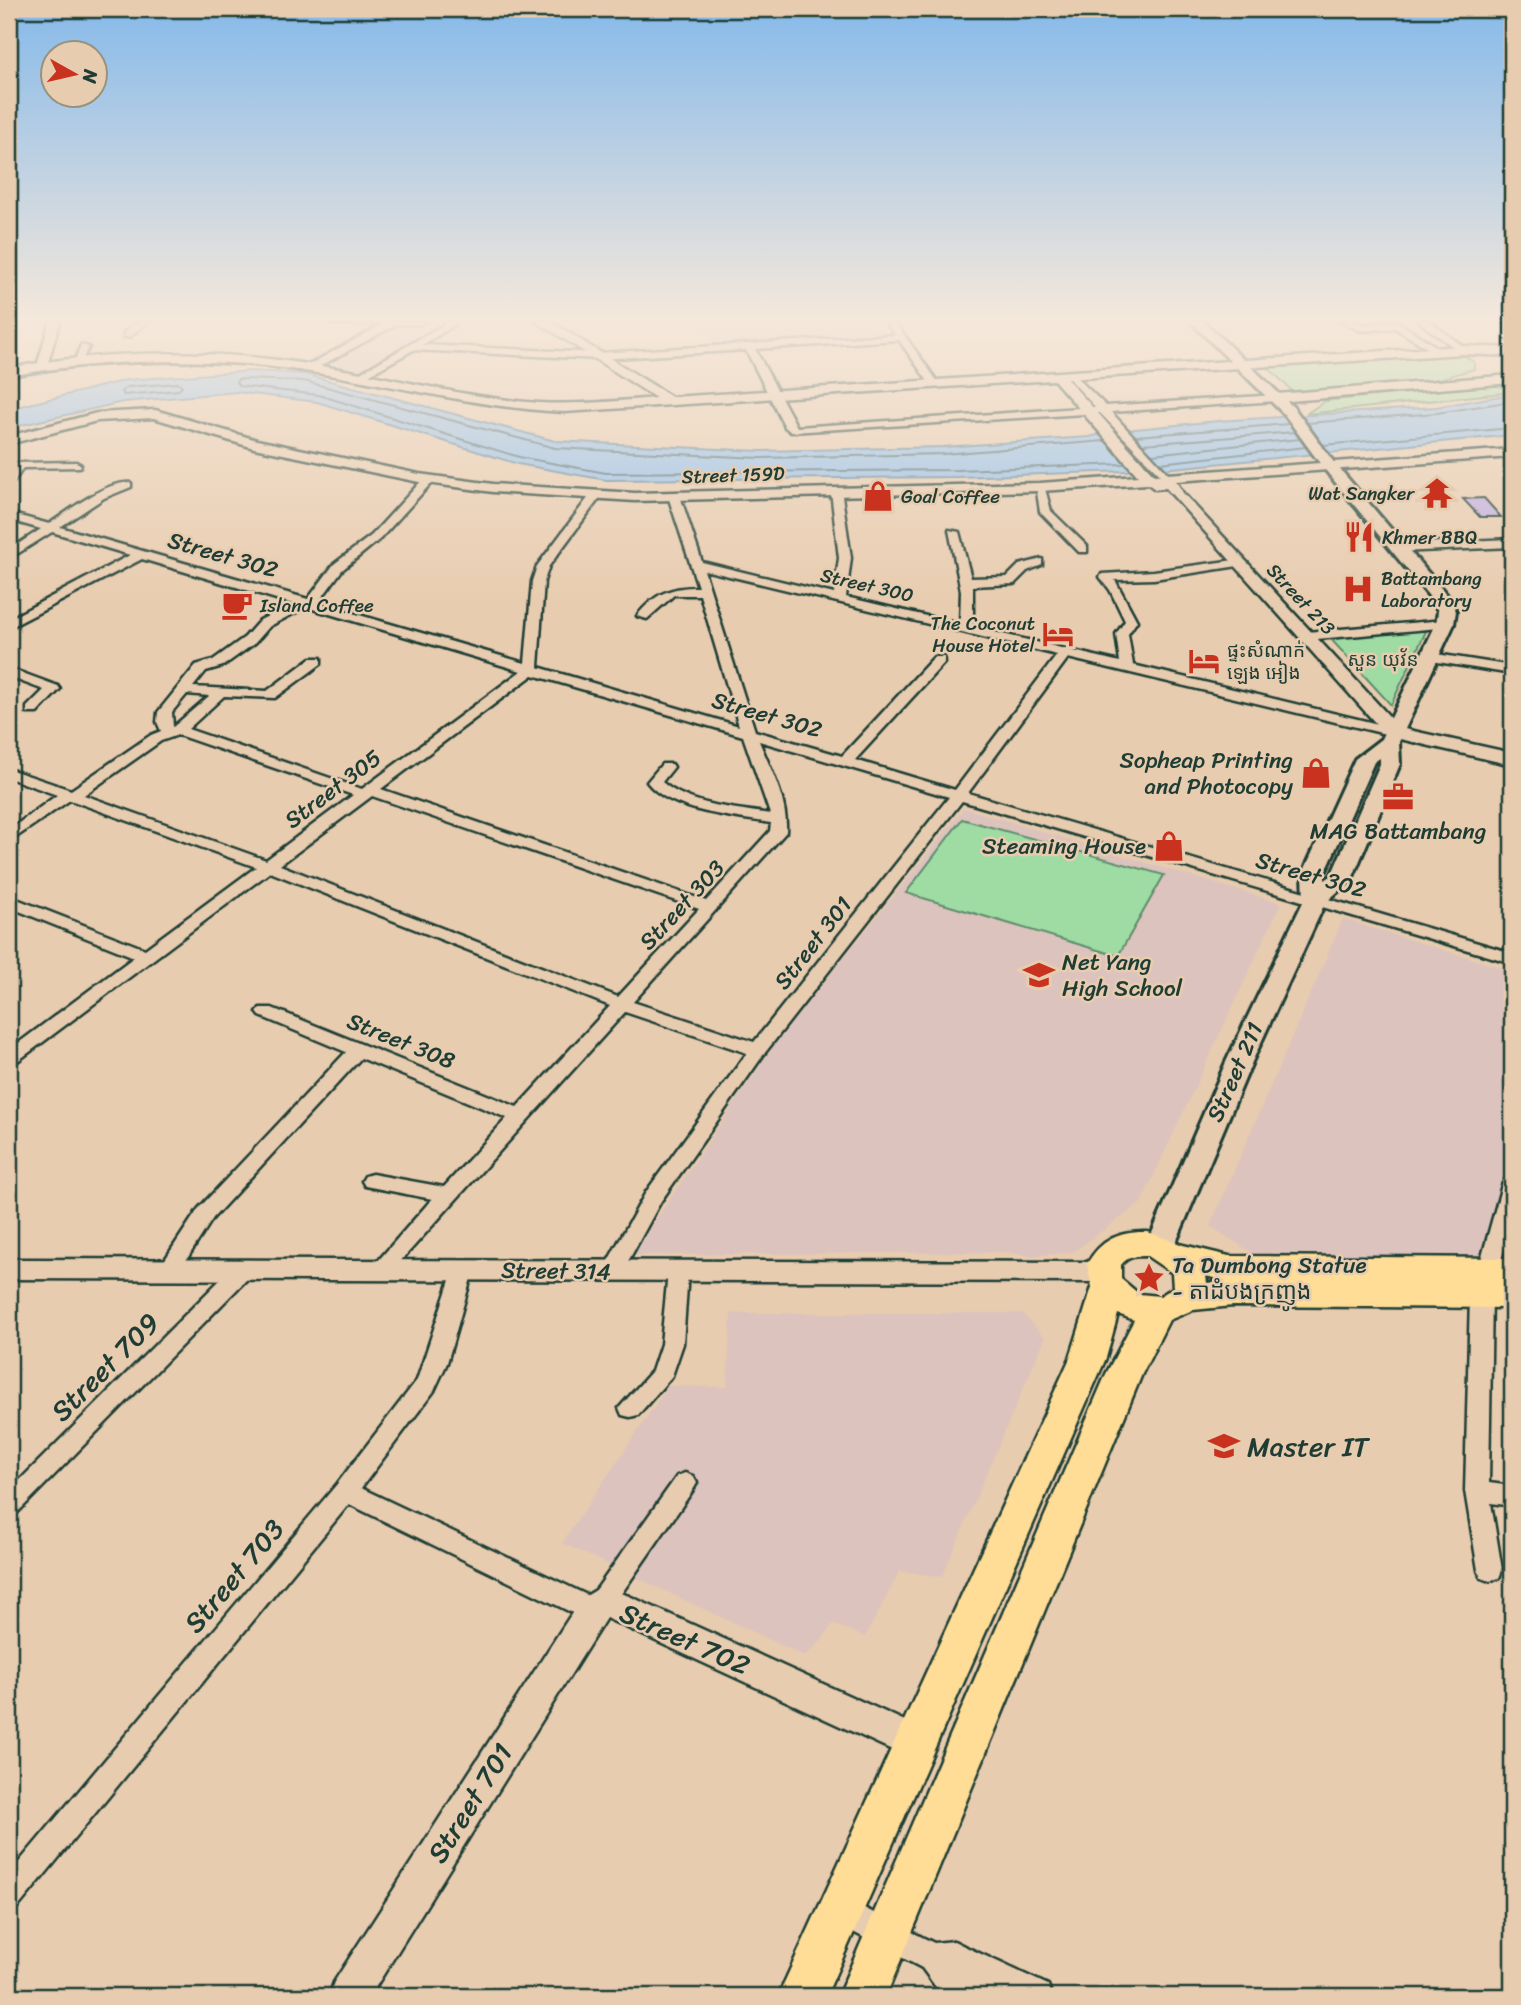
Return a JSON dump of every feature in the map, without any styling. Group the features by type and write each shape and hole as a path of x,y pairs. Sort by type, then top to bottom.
{"main road":[{"path":"1292,415 1329,465 1441,599 1447,611 1445,624"},
{"name":"Street 211","path":"1168,1252 1239,1062 1315,900 1341,879 1390,764 1391,737 1445,624"},
{"path":"802,1996 1088,1358 1108,1255 1125,1245 1168,1252 1229,1269 1498,1283"},
{"path":"862,1996 1119,1386 1171,1304 1191,1281 1184,1264 1168,1252"},
{"path":"1105,1280 1133,1307 1171,1304 1233,1293 1498,1283"}],"street":[{"name":"Street 159D","path":"9,440 97,417 144,415"},
{"name":"Street 159D","path":"157,415 254,444 428,480 595,496 1040,487 1329,465 1510,455"},
{"path":"784,415 794,430 1047,415"},
{"name":"Street 213","path":"1095,415 1102,418 1156,477 1177,495 1306,636 1391,737"},
{"path":"1100,415 1116,423 1156,477"},
{"path":"1102,418 1132,415"},
{"path":"9,457 16,458 20,465"},
{"path":"20,465 75,464"},
{"path":"9,481 20,465"},
{"path":"428,480 376,537 338,567 308,603 264,624 250,640 224,659 201,668 166,712 164,722 173,731 366,792 711,908"},
{"path":"9,555 47,527 100,496 127,485"},
{"path":"1040,487 1046,512 1083,549"},
{"path":"837,491 844,548 843,584 839,598"},
{"path":"531,670 538,581 543,566 595,496"},
{"path":"667,767 654,782 659,789 709,808 780,820 749,733 674,496"},
{"name":"Street 302","path":"9,516 1512,958"},
{"path":"953,532 968,582 970,604 966,628"},
{"path":"1398,548 1512,544"},
{"path":"9,624 140,555"},
{"path":"968,582 1008,582 1025,566 1038,562"},
{"path":"1126,667 1122,634 1131,621 1116,589 1106,577 1154,575 1238,562"},
{"name":"Street 300","path":"698,565 1066,652 1391,737"},
{"path":"643,616 662,594 669,591 706,591"},
{"path":"1306,636 1445,624"},
{"name":"Street 301","path":"612,1272 653,1197 758,1050 959,795 1066,652"},
{"path":"1430,657 1512,670"},
{"path":"845,762 939,660"},
{"path":"182,690 270,695 316,661"},
{"name":"Street 305","path":"9,1059 531,670"},
{"path":"9,672 54,689 32,710"},
{"path":"9,837 70,795 173,731 220,693"},
{"path":"1391,737 1512,759"},
{"path":"9,773 268,866 620,1004 758,1050"},
{"name":"Street 303","path":"380,1270 518,1115 773,840 780,820"},
{"path":"9,901 146,956"},
{"name":"Street 308","path":"266,1013 518,1115"},
{"path":"169,1270 206,1213 358,1049"},
{"path":"372,1181 447,1195"},
{"path":"1490,1570 1477,1491 1498,1283 1512,1185"},
{"name":"Street 314","path":"9,1269 678,1272 1105,1280"},
{"name":"Street 709","path":"9,1506 243,1270"},
{"name":"Street 703","path":"9,1896 345,1491 425,1385 436,1363 463,1271"},
{"path":"630,1408 661,1376 672,1344 678,1272"},
{"path":"596,1606 685,1483"},
{"name":"Street 702","path":"345,1491 596,1606 915,1742"},
{"path":"1477,1491 1512,1496"},
{"name":"Street 701","path":"348,1996 596,1606"},
{"path":"840,1910 932,1958 948,1980 980,1996"},
{"path":"932,1958 954,1956 1037,1996"}],"shaded area":[{"name":"Net Yang High School","path":"964,808 1281,903 1141,1203 1073,1252 1032,1256 1008,1252 632,1255 773,1046"},
{"path":"1343,919 1512,971 1512,1145 1480,1257 1257,1256 1210,1226"},
{"path":"731,1313 1022,1313 1045,1338 942,1577 900,1571 865,1637 833,1624 821,1641 805,1656 562,1543 668,1386 727,1387"}],"green space":[{"name":"សួន យុវ័ន","path":"1427,629 1391,705 1329,637"},
{"path":"962,819 1164,875 1118,956 906,893"}],"water":[{"path":"9,415 68,415 9,428"},
{"path":"358,415 456,415 555,441 760,451 943,447 1089,437 1115,431 1318,415 1512,415 1512,435 1163,469 1160,473 1154,470 957,477 606,480 518,464"}],"building":[{"path":"1484,498 1501,517 1480,517 1463,499"}],"place":[{"name":"Wat Sangker","path":"1437,493"},
{"name":"Goal Coffee","path":"878,496"},
{"name":"Khmer BBQ","path":"1359,537"},
{"name":"Battambang Laboratory","path":"1358,589"},
{"name":"Island Coffee","path":"237,605"},
{"name":"The Coconut House Hotel","path":"1058,634"},
{"name":"ផ្ទះសំណាក់ ឡេង អៀង","path":"1204,661"},
{"name":"Sopheap Printing and Photocopy","path":"1316,773"},
{"name":"MAG Battambang","path":"1398,797"},
{"name":"Steaming House","path":"1169,846"},
{"name":"Net Yang High School","path":"1039,975"},
{"name":"Ta Dumbong Statue - តាដំបងក្រញូង","path":"1149,1278"},
{"name":"Master IT","path":"1224,1446"}]}
